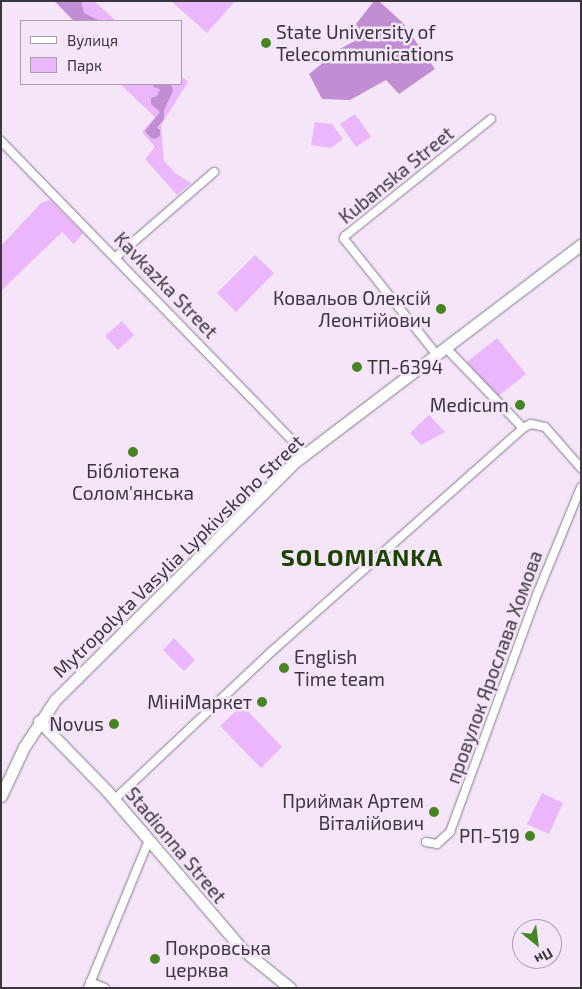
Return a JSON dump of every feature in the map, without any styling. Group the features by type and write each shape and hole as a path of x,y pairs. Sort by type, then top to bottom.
{"main road":[{"name":"Mytropolyta Vasylia Lypkivskoho Street","path":"1,796 39,722 55,700 305,454 581,245"},
{"name":"Stadionna Street","path":"39,722 115,799 242,949 290,988"}],"street":[{"name":"Kubanska Street","path":"442,352 344,239 345,236 491,119"},
{"name":"Kavkazka Street","path":"1,142 305,454"},
{"path":"116,258 214,172"},
{"path":"442,352 523,428"},
{"path":"115,799 271,652 523,428 530,424 545,427 581,468"},
{"name":"провулок Ярослава Хомова","path":"426,842 437,844 450,832 538,592 581,487"},
{"path":"105,988 89,985 149,840"}],"green space":[{"path":"54,1 94,1 115,20 72,20"},
{"path":"171,1 235,1 207,33"},
{"path":"182,77 188,82 161,125 164,161 175,173 191,183 177,195 145,159 155,147 142,132 155,117 121,85 182,85"},
{"path":"355,114 371,137 356,147 340,124"},
{"path":"315,122 332,124 343,139 331,148 311,145"},
{"path":"50,200 83,233 74,244 62,232 1,291 1,246 41,203"},
{"path":"255,255 274,273 236,312 217,293"},
{"path":"122,321 134,335 118,350 105,336"},
{"path":"497,338 526,374 497,397 467,362"},
{"path":"429,415 445,432 421,445 410,433"},
{"path":"174,638 195,660 184,671 163,650"},
{"path":"242,705 282,747 261,768 220,726"},
{"path":"542,793 563,803 549,834 527,824"}],"shaded area":[{"path":"55,1 81,1 84,13 98,20 73,20"},
{"path":"374,1 379,1 403,23 435,69 399,94 386,80 350,100 322,99 309,74 340,49 363,36 356,24"},
{"path":"153,85 171,85 173,91 164,110 164,119 157,128 160,130 160,136 155,139 151,138 145,131 160,112 151,104 151,98 157,96 160,89"}],"place":[{"name":"State University of Telecommunications","path":"266,43"},
{"name":"Ковальов Олексій Леонтійович","path":"441,309"},
{"name":"ТП-6394","path":"357,367"},
{"name":"Medicum","path":"520,405"},
{"name":"Бібліотека Солом'янська","path":"133,452"},
{"name":"English Time team","path":"284,668"},
{"name":"МініМаркет","path":"262,702"},
{"name":"Novus","path":"114,724"},
{"name":"Приймак Артем Віталійович","path":"434,812"},
{"name":"РП-519","path":"530,836"},
{"name":"Покровська церква","path":"155,959"}],"district":[{"name":"SOLOMIANKA","path":"362,557"}]}
